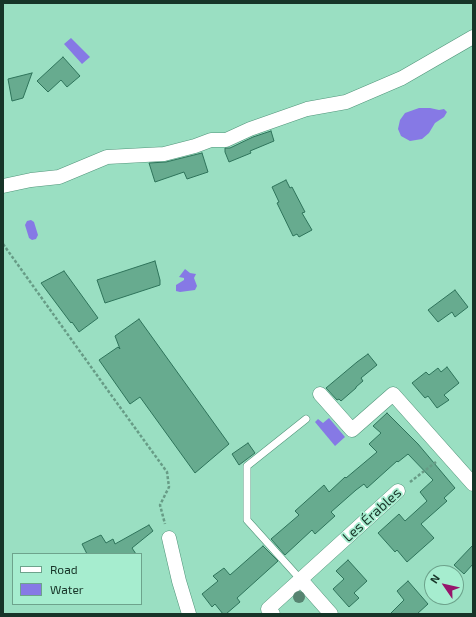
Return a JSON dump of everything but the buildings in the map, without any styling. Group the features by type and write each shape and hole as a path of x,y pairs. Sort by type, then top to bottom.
{"street":[{"path":"3,186 32,180 59,177 108,157 164,154 211,140 226,140 307,109 346,102 402,78 473,37"},
{"path":"320,394 352,430 393,394 473,484"},
{"name":"Les Érables","path":"273,614 268,609 398,491"},
{"path":"169,538 189,614"},
{"path":"301,580 331,614"}],"lane":[{"path":"301,580 247,520 247,466 306,419"}],"path":[{"path":"3,244 167,472 169,487 160,505 169,538"},
{"name":"Les Érables","path":"398,491 446,454"}],"water":[{"path":"71,38 90,57 82,64 64,44"},
{"path":"419,108 444,109 447,112 444,117 435,123 429,133 422,139 410,141 401,136 398,129 400,120 405,113"},
{"path":"31,220 34,222 38,235 36,239 32,240 29,238 25,225 27,221"},
{"path":"185,269 190,273 196,274 194,278 197,286 195,290 180,292 176,291 176,285 184,280 184,278 179,277"},
{"path":"329,418 345,437 335,446 315,422 318,419 323,423"}]}
